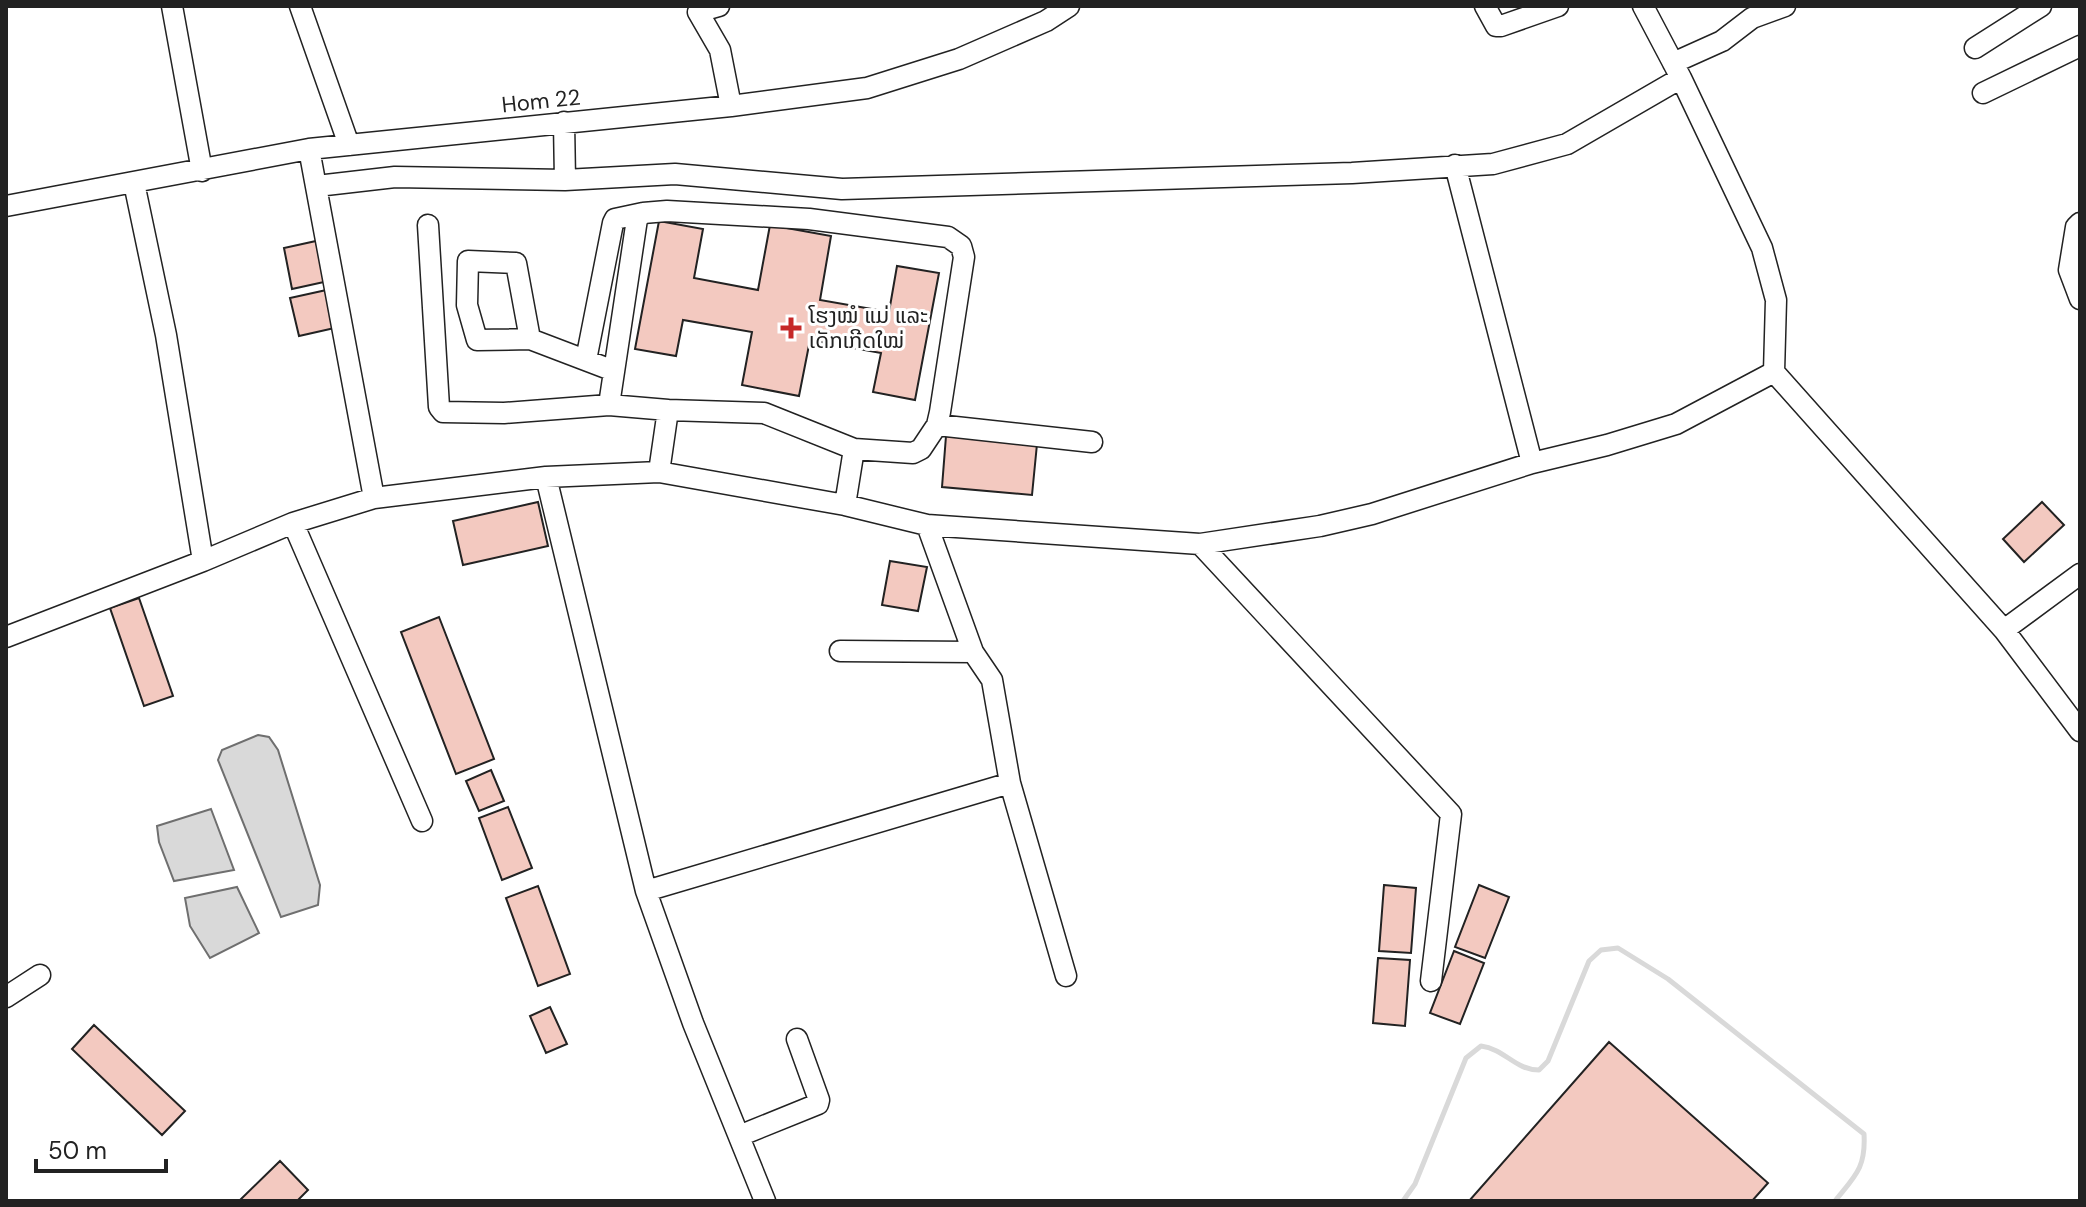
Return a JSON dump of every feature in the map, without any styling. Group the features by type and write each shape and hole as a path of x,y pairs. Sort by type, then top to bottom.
{"street":[{"path":"172,6 202,171"},
{"path":"300,6 349,145"},
{"path":"719,6 696,9 720,50 731,106"},
{"name":"Hom 22","path":"6,206 309,149 731,106 867,88 959,59 1046,21 1069,6"},
{"path":"1485,6 1496,26 1501,26 1558,6"},
{"path":"1643,6 1762,248 1776,300 1774,372 2004,630 2080,731"},
{"path":"317,186 395,177 565,180 675,174 842,189 1352,173 1493,164 1567,144 1752,18 1785,6"},
{"path":"1975,48 2041,6"},
{"path":"1983,93 2080,46"},
{"path":"564,122 565,180"},
{"path":"309,149 374,498"},
{"path":"1455,165 1532,463"},
{"path":"134,183 166,335 203,561"},
{"path":"428,225 439,407 443,412 504,413 609,405 764,413 854,449 913,453 921,449 937,425 964,257 961,246 948,237 825,221 667,211 615,219 586,360"},
{"path":"609,405 637,219 643,213"},
{"path":"2080,223 2076,227 2069,270 2080,299"},
{"path":"530,339 516,263 468,261 467,305 477,340 530,339 614,371"},
{"path":"6,637 293,523 374,498 546,477 659,472 845,505 927,525 1200,544 1320,526 1372,514 1532,463 1607,445 1676,424 1774,372"},
{"path":"659,472 668,410"},
{"path":"937,425 1092,442"},
{"path":"845,505 854,449"},
{"path":"546,477 646,891 693,1023 765,1201"},
{"path":"293,523 422,821"},
{"path":"927,525 973,652 992,680 1010,783 1066,976"},
{"path":"1200,544 1451,814 1431,981"},
{"path":"2004,630 2080,574"},
{"path":"840,651 973,652"},
{"path":"646,891 1010,783"},
{"path":"6,997 40,975"},
{"path":"739,1136 818,1104 797,1039"}],"shaded area":[{"path":"258,735 269,737 278,750 320,885 318,905 281,917 218,760 222,750"},
{"path":"211,809 234,870 174,881 159,842 157,826"},
{"path":"237,887 259,933 210,958 190,926 185,898"}],"building":[{"path":"659,221 703,229 694,278 758,290 770,225 831,236 820,300 889,312 897,266 939,273 915,400 873,392 881,353 810,340 799,396 742,385 752,332 683,320 676,356 635,349"},
{"path":"316,241 324,282 292,289 284,248"},
{"path":"331,289 339,327 299,336 290,298"},
{"path":"946,436 1037,444 1032,495 942,487"},
{"path":"538,502 548,546 463,565 453,521"},
{"path":"2042,502 2064,525 2024,562 2003,539"},
{"path":"890,561 927,567 918,611 882,605"},
{"path":"139,598 173,696 144,706 110,608"},
{"path":"439,617 494,759 456,774 401,632"},
{"path":"491,770 504,801 479,811 466,781"},
{"path":"508,807 532,868 502,880 479,818"},
{"path":"1384,885 1416,888 1411,953 1379,951"},
{"path":"1479,885 1509,897 1485,958 1455,947"},
{"path":"538,886 570,974 538,986 506,898"},
{"path":"1454,951 1484,963 1460,1024 1430,1013"},
{"path":"1378,958 1410,960 1405,1026 1373,1023"},
{"path":"550,1007 567,1044 546,1053 530,1016"},
{"path":"94,1025 185,1111 162,1135 72,1049"},
{"path":"1609,1042 1768,1183 1752,1201 1469,1201"},
{"path":"280,1161 308,1190 297,1201 239,1201"}],"waterway":[{"path":"1403,1201 1415,1184 1466,1058 1481,1046 1497,1051 1523,1067 1539,1070 1548,1061 1589,961 1601,950 1618,948 1668,979 1864,1134 1861,1164 1835,1201"}],"place":[{"name":"ໂຮງໝໍ ແມ່ ແລະ ເດັກເກີດໃໝ່","path":"791,328"}]}
